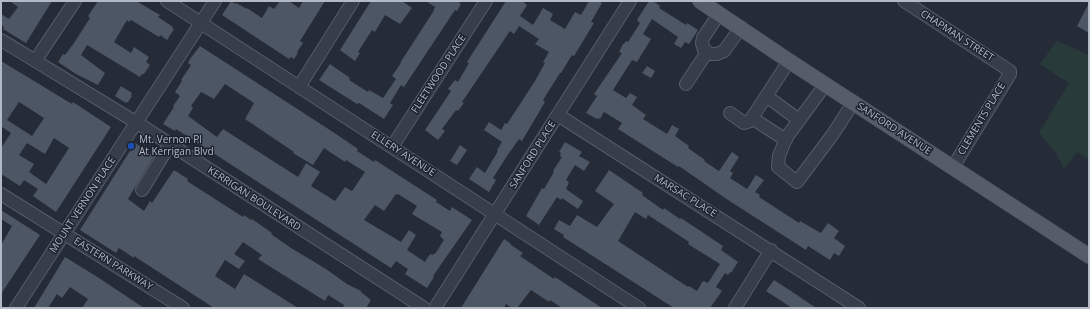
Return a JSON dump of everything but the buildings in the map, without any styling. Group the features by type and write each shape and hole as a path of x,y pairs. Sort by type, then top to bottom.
{"main road":[{"name":"SANFORD AVENUE","path":"700,1 741,27 788,61 1089,256"}],"street":[{"path":"36,61 75,1"},
{"name":"ELLERY AVENUE","path":"167,1 639,308"},
{"name":"MOUNT VERNON PLACE","path":"16,308 215,1"},
{"path":"299,87 353,1"},
{"name":"FLEETWOOD PLACE","path":"392,147 486,1"},
{"name":"SANFORD PLACE","path":"435,308 630,1"},
{"name":"CHAPMAN STREET","path":"904,1 1010,71"},
{"path":"719,14 703,38 702,43 704,50 707,52 717,54 724,51 741,27"},
{"name":"KERRIGAN BOULEVARD","path":"1,40 170,144 424,308"},
{"path":"686,84 707,52"},
{"path":"730,113 744,123 750,121 788,61"},
{"name":"CLEMENTS PLACE","path":"953,167 1010,74 1010,71"},
{"path":"825,85 786,140 779,156 778,167 797,182 833,134 853,103"},
{"path":"773,101 799,120"},
{"name":"MARSAC PLACE","path":"558,115 859,308"},
{"path":"758,122 786,140"},
{"path":"142,190 170,144"},
{"name":"EASTERN PARKWAY","path":"1,194 183,308"},
{"path":"735,308 770,250"}],"shaded area":[{"path":"1057,41 1089,55 1089,160 1077,152 1064,169 1056,153 1039,133 1069,83 1040,64"}],"place":[{"name":"Mt. Vernon Pl At Kerrigan Blvd","path":"131,146"}]}
